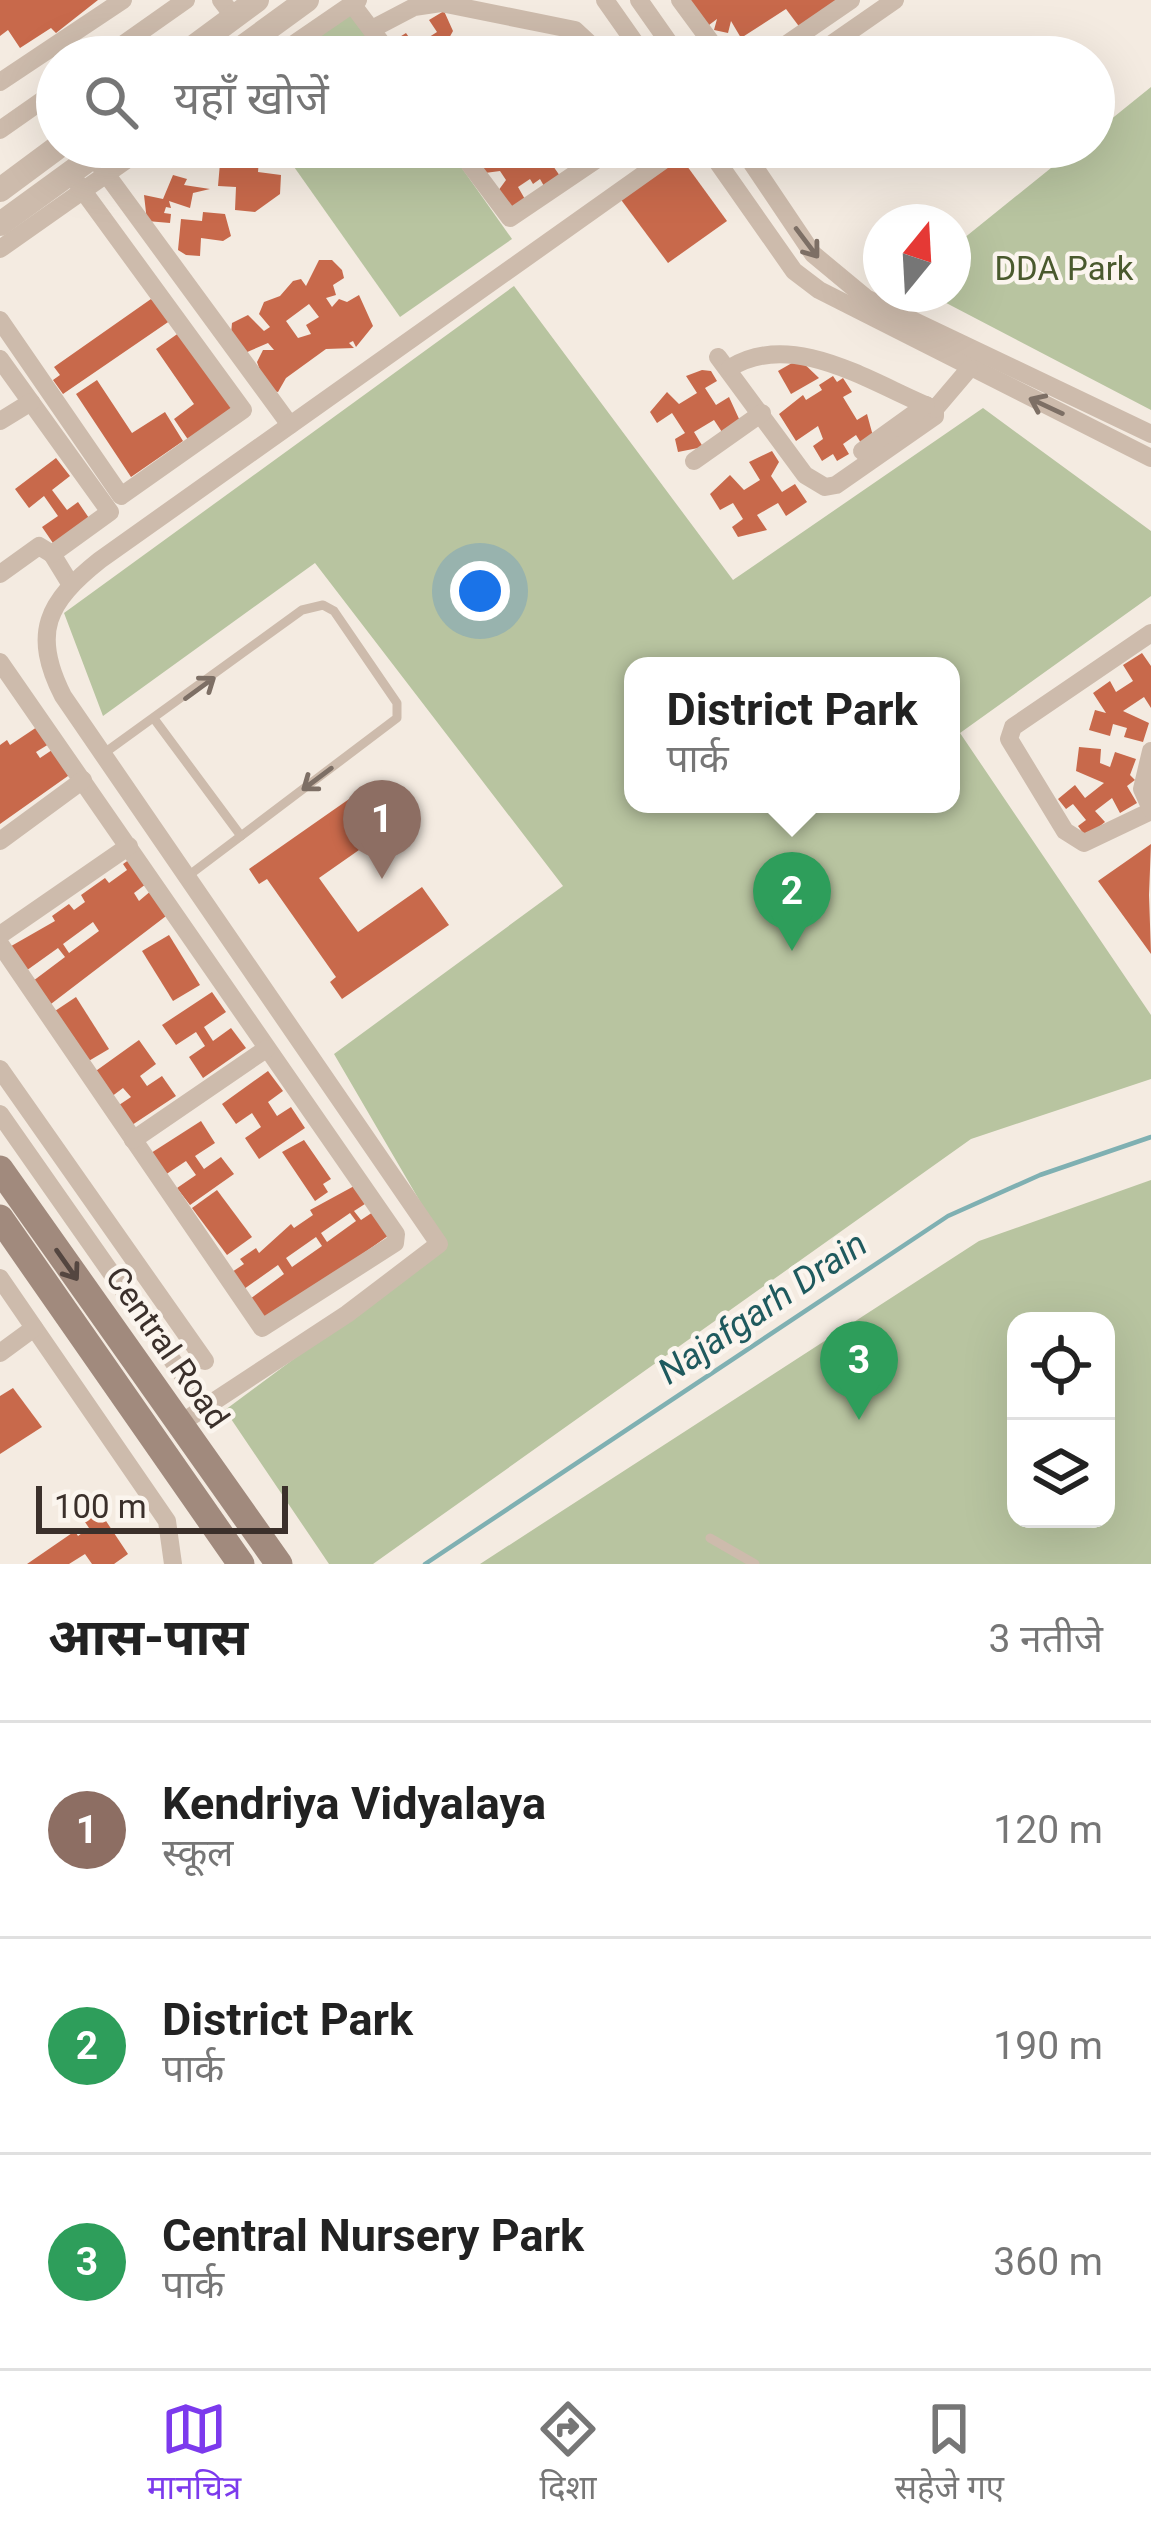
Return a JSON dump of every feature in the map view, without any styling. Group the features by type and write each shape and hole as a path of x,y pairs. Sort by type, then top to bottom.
{"main road":[{"name":"Central Road","path":"0,1169 279,1564"},
{"name":"Central Road","path":"0,1218 241,1564"}],"street":[{"path":"69,36 123,0"},
{"path":"135,36 186,0"},
{"path":"201,36 228,8 257,0"},
{"path":"258,36 307,0"},
{"path":"605,0 630,36"},
{"path":"639,0 664,36"},
{"path":"680,0 707,36"},
{"path":"799,36 851,0"},
{"path":"843,36 895,0"},
{"path":"306,36 355,2 377,36"},
{"path":"372,29 414,7 441,3 575,30 581,36"},
{"path":"0,82 36,58"},
{"path":"0,130 36,105"},
{"path":"0,190 36,163"},
{"path":"0,249 92,168"},
{"path":"108,168 290,425"},
{"path":"472,168 509,218 584,168"},
{"path":"178,1424 347,1314 439,1244 46,664 45,634 53,608 71,584 652,168"},
{"path":"722,168 794,271 856,313 1151,458"},
{"path":"755,168 813,254 866,298 1151,434"},
{"path":"0,224 77,181"},
{"path":"77,181 241,405 241,415 262,445"},
{"path":"0,320 121,496 241,415"},
{"path":"774,353 826,362 931,407 935,416 836,485 825,487 805,475 724,363 774,353"},
{"path":"0,359 110,512 52,554"},
{"path":"862,451 931,407 969,369"},
{"path":"0,421 31,401"},
{"path":"694,461 762,413"},
{"path":"0,574 39,546 52,554 71,584"},
{"path":"1151,633 1013,728 1009,740 1065,830 1084,843 1151,810 1142,789 1151,751"},
{"path":"0,662 83,780 129,847 266,1049 396,1234 395,1243 262,1328 0,939 129,847"},
{"path":"0,841 83,780"},
{"path":"133,1140 266,1049"},
{"path":"0,1069 205,1361"},
{"path":"0,1114 206,1407"},
{"path":"88,1238 109,1224"},
{"path":"0,1278 166,1521 172,1564"},
{"path":"0,1353 34,1328"},
{"path":"88,1406 120,1392"}],"lane":[{"path":"103,754 302,610 323,605 334,611 397,703 397,718 188,876"},
{"path":"155,720 241,836"},
{"path":"710,1538 755,1564"}],"green space":[{"path":"350,9 369,36 311,36"},
{"name":"DDA Park","path":"1151,87 1151,410 963,312 971,312 971,232 1051,168 1115,168 1115,116"},
{"path":"295,168 462,168 512,239 400,317"},
{"path":"514,286 733,580 983,408 1151,531 1151,596 960,733 1151,1015 1151,1079 971,1139 373,1564 329,1564 225,1410 446,1246 334,1054 563,886 315,563 103,716 64,613"},
{"path":"1151,1180 1151,1564 480,1564 979,1241"}],"building":[{"path":"0,0 98,0 56,33 51,28 20,48 8,30 0,36"},
{"path":"684,0 840,0 801,29 786,9 744,36 731,21 728,33 714,30 717,19 705,28"},
{"path":"444,11 453,31 450,36 431,36 437,32 429,20"},
{"path":"220,168 258,168 258,172 281,175 280,194 255,212 235,210 236,187 218,186"},
{"path":"481,168 554,168 560,176 544,186 540,179 533,184 530,179 518,187 526,201 511,211 498,191 506,180 500,171 485,173"},
{"path":"660,168 688,168 727,221 668,263 619,197"},
{"path":"173,175 187,179 184,185 210,189 193,193 190,208 169,201 171,208 166,207 164,213 171,214 170,223 147,221 144,195 163,199"},
{"path":"203,212 225,214 231,236 223,241 201,238 200,256 186,255 178,250 181,219 202,221"},
{"path":"319,260 332,260 344,278 333,285 336,295 326,298 332,307 339,299 347,302 359,295 373,326 356,347 353,341 349,343 354,348 326,349 286,378 278,392 267,390 257,362 263,350 274,350 268,343 245,353 231,334 232,323 248,315 264,331 270,327 259,314 264,302 280,296 293,281 301,279 306,286","holes":["309,304 319,317 306,325 311,334 298,338 286,321"]},
{"path":"151,299 174,318 63,394 53,380 60,375 54,367"},
{"path":"183,330 235,405 189,441 174,419 194,404 156,349"},
{"path":"799,359 819,378 791,394 778,371"},
{"path":"711,371 717,381 705,388 716,405 729,397 740,421 722,432 714,420 694,432 703,447 678,452 675,439 685,433 672,413 657,423 650,412 667,392 679,404 697,393 686,376"},
{"path":"833,376 837,382 843,378 852,392 843,397 857,420 867,414 873,436 861,443 856,435 843,444 849,454 837,461 833,454 822,461 813,446 823,439 818,426 796,441 779,414 803,395 806,400 822,390 819,385"},
{"path":"97,380 132,433 165,412 183,441 131,477 76,394"},
{"path":"772,451 779,462 771,476 782,492 795,484 807,502 786,516 778,503 757,515 767,530 738,537 732,527 743,519 733,503 720,510 710,494 730,475 744,490 760,480 749,462"},
{"path":"56,458 70,476 52,490 67,510 78,502 91,521 55,546 42,527 58,516 44,496 29,508 15,489"},
{"path":"1142,653 1151,666 1151,708 1144,697 1123,711 1149,723 1143,742 1124,737 1127,728 1113,724 1110,736 1089,730 1095,710 1106,713 1093,693 1110,681 1116,692 1133,681 1123,665"},
{"path":"37,727 49,744 36,752 40,758 58,746 75,771 0,824 0,745 7,740 10,745"},
{"path":"1079,747 1101,749 1100,763 1110,767 1115,752 1136,759 1130,775 1135,780 1127,786 1137,803 1120,813 1112,798 1095,811 1105,822 1086,837 1078,826 1086,820 1073,804 1066,809 1058,799 1075,785 1085,798 1104,783 1076,771"},
{"path":"362,790 389,829 319,878 358,932 422,887 449,925 342,999 330,982 336,977 267,879 259,884 249,869"},
{"path":"1151,844 1149,895 1151,954 1098,881"},
{"path":"133,857 150,881 134,893 139,901 152,890 170,913 47,1007 29,984 65,957 58,948 23,973 6,949 55,921 52,916 69,904 74,910 85,902 81,895 127,870 123,864","holes":["93,922 99,931 69,953 63,944"]},
{"path":"169,935 200,985 173,1001 142,951"},
{"path":"212,992 226,1012 204,1027 213,1041 231,1028 246,1048 203,1078 189,1057 205,1046 196,1032 176,1045 162,1025"},
{"path":"76,997 109,1049 87,1062 55,1011"},
{"path":"139,1040 156,1064 140,1076 147,1086 162,1076 176,1096 129,1127 116,1107 131,1097 123,1088 111,1097 93,1073"},
{"path":"268,1071 283,1091 268,1102 277,1116 291,1107 305,1128 259,1159 245,1138 261,1127 252,1113 236,1124 222,1104"},
{"path":"201,1121 215,1143 195,1156 204,1169 221,1157 234,1174 190,1205 177,1188 196,1175 186,1161 165,1175 151,1153"},
{"path":"304,1140 331,1179 323,1184 328,1192 315,1201 282,1152"},
{"path":"356,1185 368,1202 354,1211 361,1220 376,1210 392,1233 267,1322 250,1299 284,1274 278,1265 244,1289 232,1272 244,1264 240,1259 256,1248 259,1253 291,1224 294,1228 313,1215 310,1210","holes":["350,1213 356,1221 327,1242 321,1233","316,1237 322,1246 292,1267 286,1258"]},
{"path":"217,1190 252,1237 227,1255 192,1208"},
{"path":"13,1388 42,1427 0,1454 0,1396"},
{"path":"96,1506 128,1554 114,1564 92,1564 85,1554 69,1564 27,1564 75,1531 78,1536 89,1528 81,1516"}],"waterway":[{"name":"Najafgarh Drain","path":"425,1564 948,1216 1040,1175 1151,1137"}],"place":[{"name":"Kendriya Vidyalaya","path":"382,879"},
{"name":"District Park","path":"792,951"},
{"name":"Central Nursery Park","path":"859,1420"}]}
